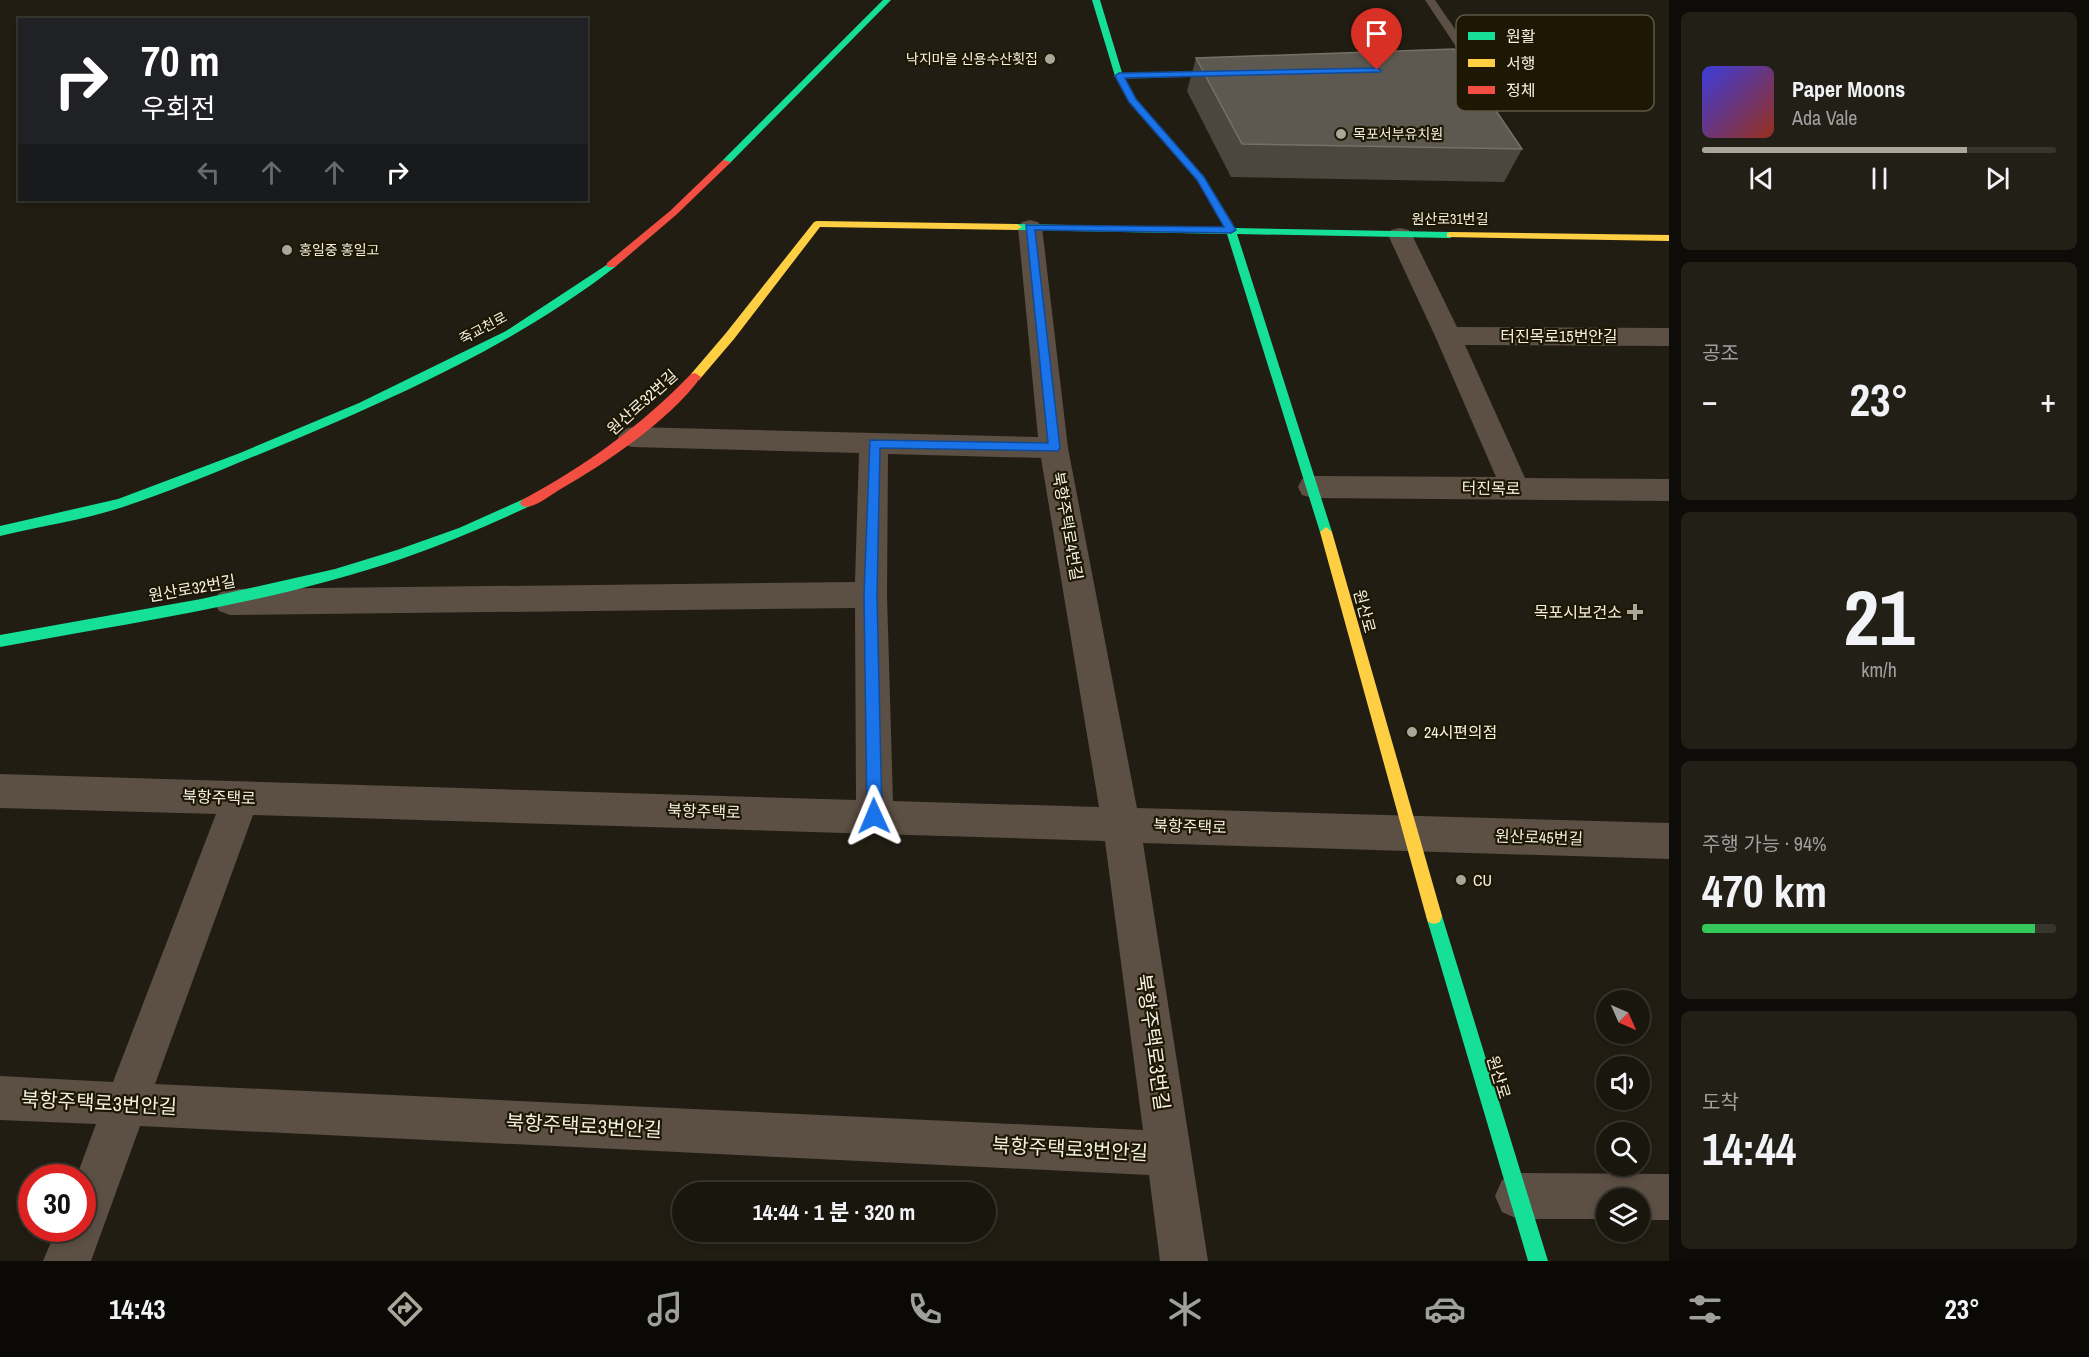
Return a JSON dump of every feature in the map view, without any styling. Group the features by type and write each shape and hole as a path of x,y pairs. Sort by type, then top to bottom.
{"street":[{"name":"죽교천로","path":"0,531 120,503 244,456 363,406 510,333 584,286 640,242 776,114 888,0"},
{"name":"원산로","path":"1096,0 1119,76 1132,100 1201,179 1231,230 1313,487 1409,832 1539,1261"},
{"name":"원산로32번길","path":"0,641 164,609 213,603 401,556 515,511 565,482 632,437 698,373 817,224 1231,230"},
{"name":"북항주택로4번길","path":"1029,227 1054,448 1121,824"},
{"name":"원산로31번길","path":"1231,230 1400,236 1669,238"},
{"path":"1400,236 1448,336 1515,488"},
{"name":"터진목로15번안길","path":"1448,336 1669,336"},
{"path":"632,437 1054,448"},
{"path":"874,443 871,595 874,816"},
{"name":"터진목로","path":"1313,487 1669,490"},
{"path":"213,603 871,595"},
{"name":"북항주택로","path":"0,791 1409,832"},
{"path":"96,1185 241,798"},
{"name":"북항주택로3번길","path":"1121,824 1184,1261"},
{"name":"원산로45번길","path":"1409,832 1669,841"},
{"name":"북항주택로3번안길","path":"0,1098 1169,1154"},
{"path":"1518,1196 1669,1197"},
{"path":"68,1261 75,1242"}],"lane":[{"path":"1430,0 1456,39"},
{"path":"1424,69 1456,61"},
{"path":"1119,76 1225,73"}],"building":[{"path":"1454,49 1456,52 1456,111 1496,111 1522,149 1242,144 1196,58"}],"traffic: fast":[{"path":"726,162 887,0"},
{"path":"1096,0 1119,76 1132,100 1201,179 1231,230 1326,532"},
{"path":"1017,227 1450,235"},
{"path":"0,531 120,503 244,456 363,406 510,333 584,286 611,265"},
{"path":"0,641 201,604 335,574 400,555 464,531 526,503"},
{"path":"1434,916 1538,1261"}],"traffic: slow":[{"path":"695,377 730,336 817,224 1017,227"},
{"path":"1450,235 1669,238"},
{"path":"1326,532 1434,916"}],"traffic: jam":[{"path":"611,265 673,213 726,162"},
{"path":"526,503 595,463 616,448 657,414 695,377"}],"place":[{"name":"낙지마을 신용수산횟집","path":"1050,59"},
{"name":"목포서부유치원","path":"1341,134"},
{"name":"홍일중 홍일고","path":"287,250"},
{"name":"목포시보건소","path":"1635,612"},
{"name":"24시편의점","path":"1412,732"},
{"name":"CU","path":"1461,880"}],"route":[{"path":"874,816 871,595 874,443 1054,448 1029,227 1231,230 1201,179 1132,100 1119,76 1377,70"}]}
